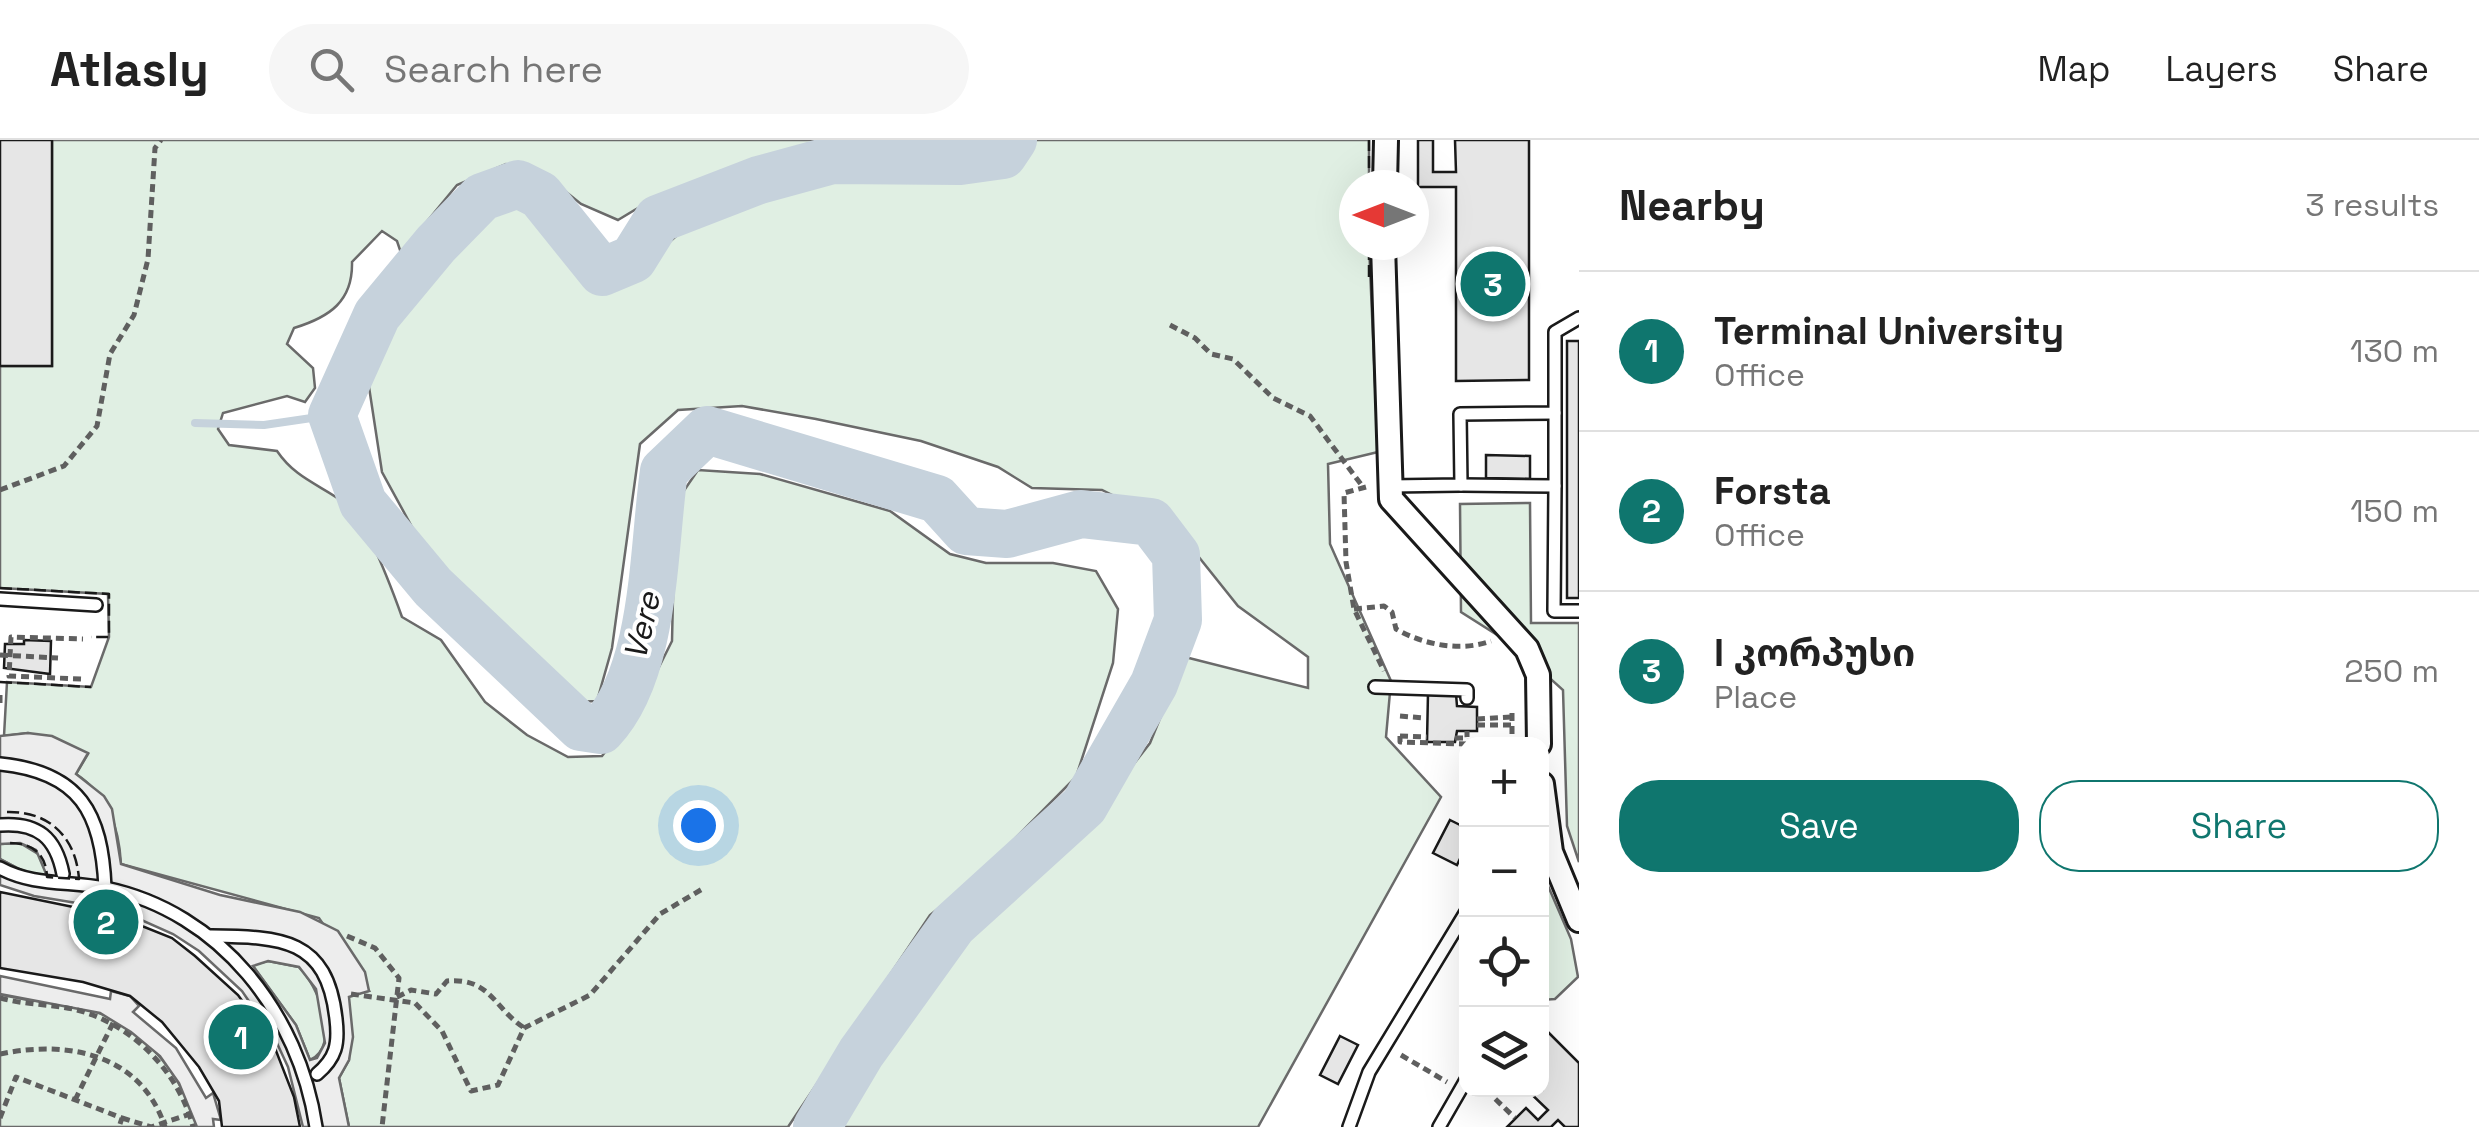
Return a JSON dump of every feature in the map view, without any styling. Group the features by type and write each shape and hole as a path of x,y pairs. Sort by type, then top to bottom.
{"street":[{"path":"1385,170 1386,140"},
{"path":"1384,260 1389,486 1396,507 1527,649 1538,675 1539,737"},
{"path":"1548,827 1551,852 1579,920"}],"lane":[{"path":"1579,318 1554,332 1554,611 1579,611"},
{"path":"1460,485 1460,414 1554,413"},
{"path":"1389,486 1554,486"},
{"path":"0,599 96,605"},
{"path":"1384,685 1468,690 1468,698"},
{"path":"0,764 26,766 55,777 78,793 98,826 105,888"},
{"path":"0,825 26,824 41,831 52,842 63,874"},
{"path":"0,868 30,880 105,888 167,907 210,936 254,981 292,1041 316,1127"},
{"path":"1349,1127 1369,1072 1463,917"},
{"path":"210,936 284,941 310,953 329,980 336,1049 332,1062 317,1074"},
{"path":"1439,1127 1459,1092"}],"path":[{"path":"0,490 64,466 97,426 110,354 134,314 148,259 155,148 161,140"},
{"path":"1170,325 1195,338 1211,354 1233,359 1272,398 1310,416 1363,487"},
{"path":"1384,685 1354,610 1346,562 1344,493 1363,487 1389,486"},
{"path":"1354,610 1384,606 1392,612 1396,629 1414,640 1453,646 1478,646 1513,633"},
{"path":"81,678 9,676 11,637 84,639"},
{"path":"0,655 58,658"},
{"path":"0,694 0,702"},
{"path":"1477,722 1516,725 1516,708"},
{"path":"1400,716 1426,718"},
{"path":"1512,726 1512,737"},
{"path":"1427,737 1400,736 1400,742 1466,744 1466,734 1455,738"},
{"path":"329,980 350,990 352,997 398,997 415,1004 442,1031 471,1091 502,1084 524,1028 590,995 660,914 704,888"},
{"path":"347,936 375,948 399,978 382,1127"},
{"path":"398,997 411,990 436,994 447,981 455,980 494,994 511,1019 524,1028"},
{"path":"0,998 74,1010 113,1022 154,1056 177,1087 193,1127"},
{"path":"75,1100 113,1022"},
{"path":"0,1054 56,1046 96,1054 146,1089 164,1125"},
{"path":"1385,1046 1459,1083"},
{"path":"0,1118 16,1077 151,1127 191,1114"},
{"path":"1493,1097 1515,1118"},
{"path":"118,1127 122,1118"}],"green space":[{"path":"52,140 935,140 852,147 770,160 692,182 618,220 581,204 549,178 506,164 457,185 401,253 397,241 382,231 352,262 348,287 337,306 294,328 287,344 313,368 315,388 305,402 287,396 223,413 218,429 229,445 277,451 301,475 346,504 370,540 402,617 441,640 485,702 527,735 568,757 602,756 638,709 672,641 674,553 683,492 698,470 760,474 890,511 950,554 986,563 1053,563 1096,571 1118,609 1113,663 1076,777 974,880 930,915 788,1127 349,1127 339,1078 349,1060 348,996 369,991 319,918 121,864 110,813 96,792 76,774 88,754 28,733 4,736 7,682 91,687 109,637 108,594 0,588 0,366 52,366"},
{"path":"1032,140 1369,140 1369,170 1339,170 1339,260 1370,260 1378,452 1328,464 1330,544 1391,681 1386,737 1441,797 1258,1127 841,1127 906,1014 982,921 1077,837 1150,743 1185,657 1308,688 1308,657 1238,606 1174,526 1102,490 1032,488 998,467 921,441 742,406 678,410 640,444 612,648 597,701 575,702 529,648 424,549 382,472 369,387 373,349 409,295 500,207 532,207 562,254 585,279 616,280 648,261 692,222 814,181 1004,166"},
{"path":"1530,503 1531,623 1579,623 1579,862 1567,826 1563,690 1513,645 1461,612 1460,504"},
{"path":"20,843 43,857 47,877 25,872 0,859 0,844"},
{"path":"1549,888 1571,939 1578,977 1555,999 1549,999"},
{"path":"268,961 299,967 319,1000 326,1029 319,1052 310,1060 296,1025 252,965"},
{"path":"0,994 87,1009 133,1031 173,1074 197,1127 0,1127"}],"shaded area":[{"path":"0,736 52,736 88,753 76,774 104,796 112,809 121,864 220,895 300,912 338,931 365,972 369,991 349,997 353,1037 349,1060 339,1078 349,1127 303,1127 288,1067 276,1041 242,991 199,951 173,934 119,910 34,896 0,885 0,859 25,872 47,876 36,850 20,843 0,844","holes":["268,961 299,967 316,989 325,1043 317,1058 310,1060 296,1025 253,966"]},
{"path":"0,976 110,999 111,991 130,996 139,1006 133,1012 176,1048 206,1098 213,1093 221,1120 213,1119 214,1127 197,1127 179,1083 160,1056 131,1032 100,1013 0,994"}],"building":[{"path":"0,140 52,140 52,366 0,366"},
{"path":"1418,140 1433,140 1433,172 1456,172 1455,140 1529,140 1529,380 1456,381 1456,187 1429,187 1429,170 1418,170"},
{"path":"1567,341 1579,341 1579,598 1567,598"},
{"path":"1486,455 1530,456 1530,479 1486,478"},
{"path":"24,640 51,641 50,674 4,668 5,644 24,644"},
{"path":"1428,693 1456,694 1457,706 1477,707 1477,731 1457,731 1455,742 1427,742"},
{"path":"1450,820 1459,824 1457,865 1433,853"},
{"path":"0,892 117,916 172,938 195,956 238,995 273,1043 294,1097 300,1127 222,1127 219,1101 199,1067 162,1022 130,996 83,982 0,968"},
{"path":"1549,1033 1579,1063 1579,1127 1565,1127 1558,1120 1551,1127 1507,1127 1526,1108 1538,1120 1548,1110 1534,1097 1549,1097"},
{"path":"1340,1036 1358,1045 1338,1084 1320,1075"}],"waterway":[{"name":"Vere","path":"817,1127 861,1053 953,925 1084,806 1154,684 1178,620 1176,555 1151,522 1081,514 1007,534 966,531 937,499 707,430 664,471 649,608 632,676 619,705 601,730 581,727 433,587 363,503 332,415 377,315 436,244 482,197 518,184 540,195 602,272 633,259 658,219 759,180 832,160 960,161 1003,155 1013,140"},
{"path":"195,423 264,425 332,415"}],"fence":[{"path":"1369,140 1369,170"},
{"path":"1369,260 1369,277"},
{"path":"0,588 109,594 109,637 91,637"},
{"path":"0,682 91,687"},
{"path":"7,812 36,816 58,830 73,851 79,879 47,877 44,862 36,851 9,843"}],"place":[{"name":"I კორპუსი","path":"1493,284"},
{"name":"Forsta","path":"106,922"},
{"name":"Terminal University","path":"241,1037"}]}
